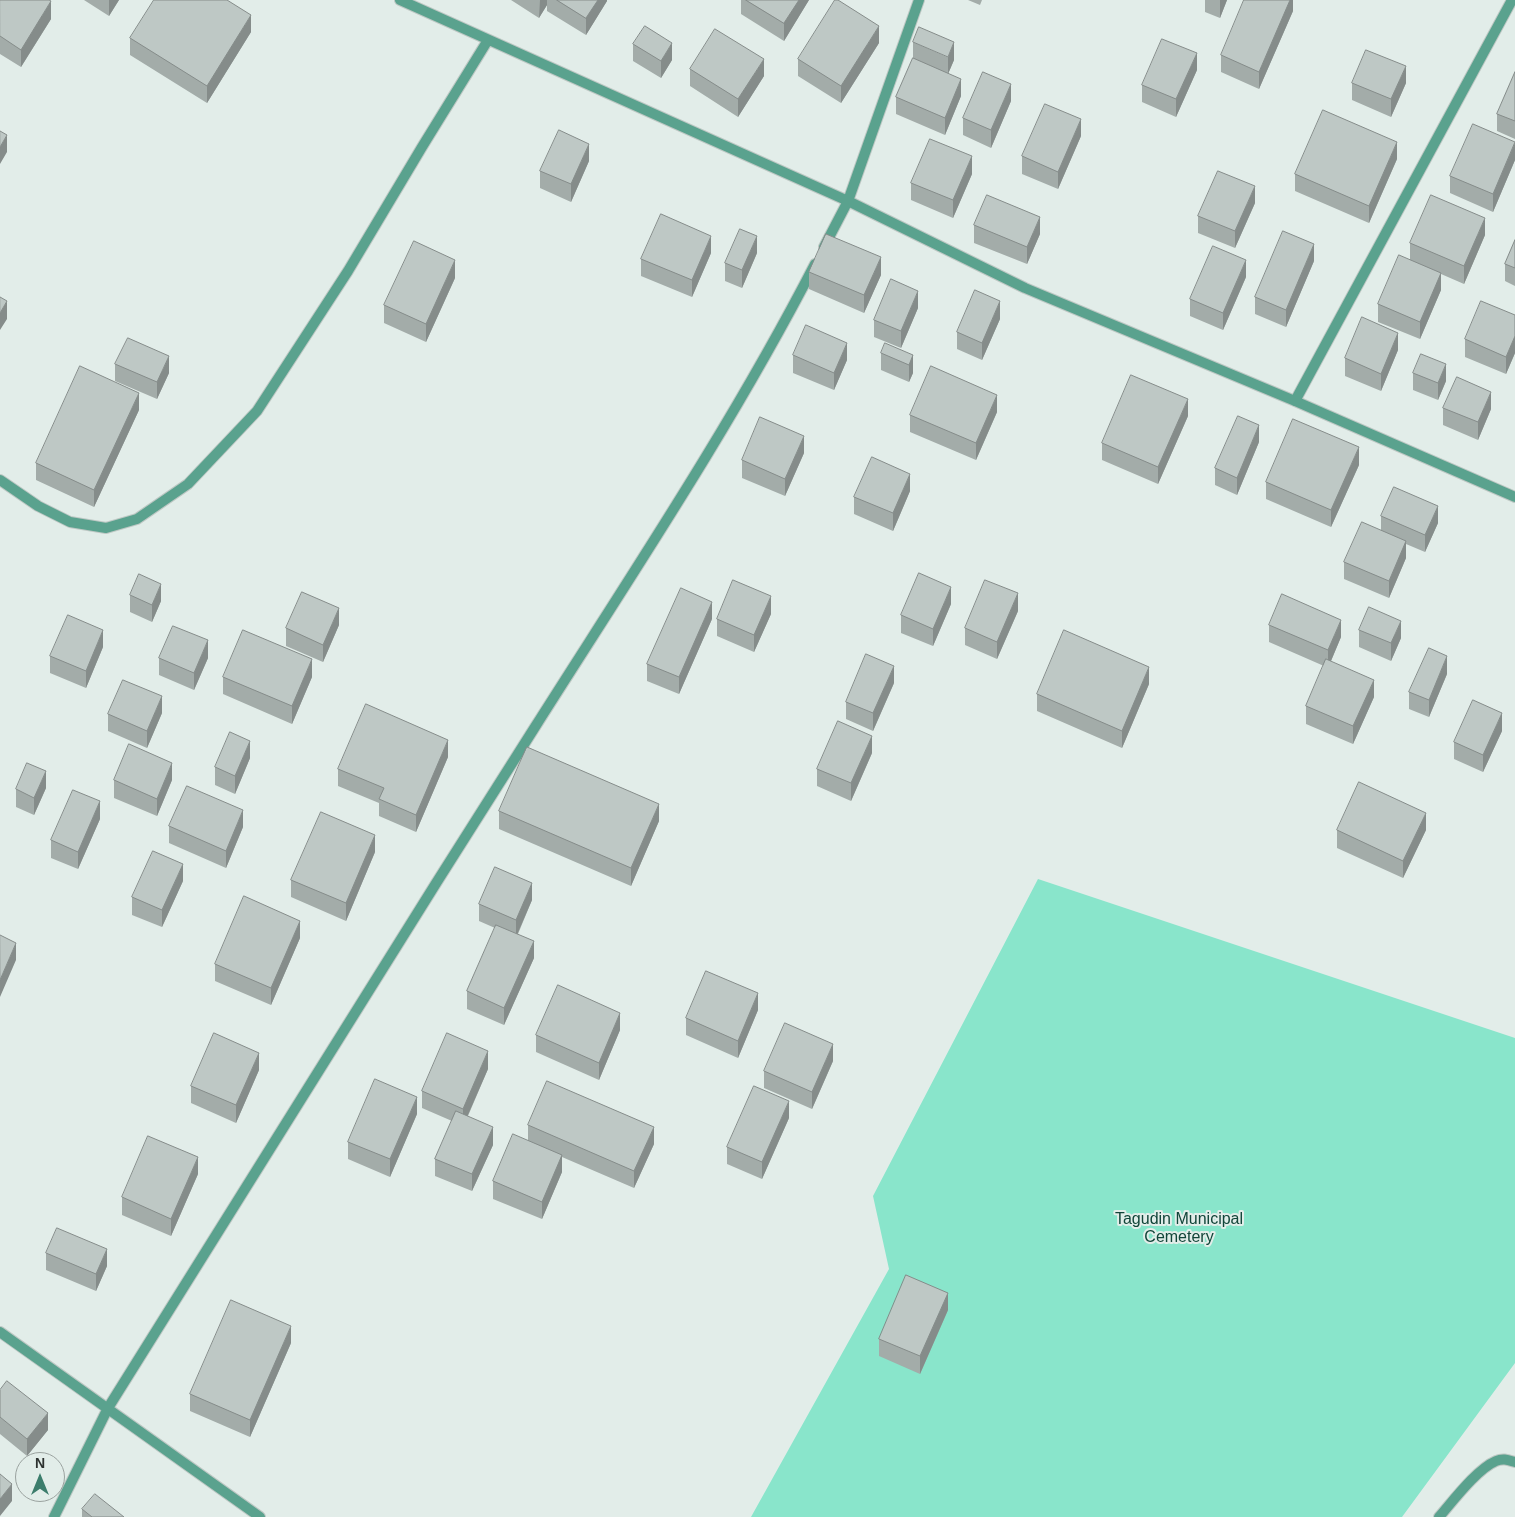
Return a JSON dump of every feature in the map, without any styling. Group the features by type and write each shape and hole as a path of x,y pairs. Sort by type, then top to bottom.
{"street":[{"path":"400,0 848,201 1025,288 1296,401 1515,497"},
{"path":"54,1517 108,1408 535,726 659,534 741,399 798,297 848,201 919,0"},
{"path":"1296,401 1512,0"},
{"path":"0,480 38,506 70,522 106,528 137,519 188,484 257,411 348,271 488,40"},
{"path":"0,1332 260,1517"},
{"path":"1439,1517 1474,1478 1495,1461 1505,1459 1515,1462"}],"green space":[{"name":"Tagudin Municipal Cemetery","path":"1038,879 1515,1038 1515,1363 1402,1517 751,1517 889,1269 873,1196"}],"building":[{"path":"0,0 51,1 21,50 0,36"},
{"path":"154,0 227,0 251,15 207,86 130,38"},
{"path":"557,0 598,0 586,18"},
{"path":"746,0 799,0 784,23"},
{"path":"835,0 838,0 879,26 841,86 798,59"},
{"path":"1244,0 1290,0 1259,72 1221,55"},
{"path":"645,26 672,43 661,61 633,44"},
{"path":"919,27 954,42 948,57 913,42"},
{"path":"715,29 764,59 738,99 690,69"},
{"path":"1162,39 1197,53 1176,99 1142,85"},
{"path":"1366,50 1406,66 1391,99 1352,83"},
{"path":"913,58 961,79 945,118 896,97"},
{"path":"983,72 1011,84 991,130 963,118"},
{"path":"1515,72 1515,121 1497,114"},
{"path":"1045,104 1081,119 1058,172 1022,156"},
{"path":"1323,110 1397,142 1369,206 1295,174"},
{"path":"1473,124 1515,142 1493,194 1450,176"},
{"path":"559,130 589,144 571,184 540,171"},
{"path":"0,131 7,135 0,147"},
{"path":"930,139 972,156 953,200 911,183"},
{"path":"1218,171 1255,186 1235,231 1198,216"},
{"path":"987,195 1040,217 1027,247 974,225"},
{"path":"1431,195 1485,218 1464,266 1410,243"},
{"path":"661,214 711,236 692,280 641,259"},
{"path":"740,229 757,236 742,270 725,263"},
{"path":"1283,231 1314,244 1286,310 1255,297"},
{"path":"826,234 881,257 864,295 809,272"},
{"path":"1515,240 1515,268 1505,264"},
{"path":"414,241 455,260 426,324 384,305"},
{"path":"1213,246 1246,260 1223,313 1190,299"},
{"path":"1399,255 1441,273 1420,322 1378,304"},
{"path":"891,279 918,291 901,331 874,320"},
{"path":"975,290 1000,301 982,343 957,332"},
{"path":"0,297 7,301 0,313"},
{"path":"1481,301 1515,315 1515,336 1506,357 1465,339"},
{"path":"1362,317 1398,333 1381,374 1345,358"},
{"path":"806,325 847,343 834,373 793,355"},
{"path":"128,338 169,356 157,382 115,364"},
{"path":"885,343 913,355 909,365 881,353"},
{"path":"1421,354 1446,364 1438,383 1413,373"},
{"path":"80,366 139,393 94,490 36,463"},
{"path":"931,366 997,395 976,443 910,415"},
{"path":"1131,375 1188,399 1158,467 1102,443"},
{"path":"1457,377 1491,392 1478,422 1443,408"},
{"path":"1238,416 1259,425 1237,478 1215,468"},
{"path":"760,417 804,436 785,479 742,460"},
{"path":"1293,419 1359,447 1331,510 1266,482"},
{"path":"872,457 910,474 893,513 854,497"},
{"path":"1394,487 1438,506 1425,535 1381,516"},
{"path":"1362,522 1406,541 1389,581 1344,562"},
{"path":"919,573 951,587 933,629 901,615"},
{"path":"139,574 161,584 152,605 130,595"},
{"path":"733,580 771,596 754,635 717,619"},
{"path":"985,580 1018,593 997,642 965,628"},
{"path":"681,588 712,602 679,677 647,664"},
{"path":"302,592 339,608 323,645 286,628"},
{"path":"1282,594 1341,620 1328,650 1269,625"},
{"path":"1369,607 1401,621 1391,643 1359,630"},
{"path":"68,615 103,630 86,671 50,656"},
{"path":"173,626 208,640 194,673 159,658"},
{"path":"243,630 312,659 292,706 223,677"},
{"path":"1064,630 1149,667 1122,731 1037,694"},
{"path":"1429,648 1447,656 1429,700 1409,692"},
{"path":"866,654 894,666 873,713 846,702"},
{"path":"1326,659 1374,680 1353,726 1306,706"},
{"path":"123,680 162,696 147,731 108,714"},
{"path":"1473,700 1502,713 1483,755 1454,742"},
{"path":"366,704 448,740 416,815 379,799 384,788 338,769"},
{"path":"838,721 872,736 851,783 817,769"},
{"path":"230,732 250,741 235,776 215,767"},
{"path":"129,744 172,763 157,799 114,780"},
{"path":"527,747 659,804 631,868 499,811"},
{"path":"27,763 46,771 34,798 16,789"},
{"path":"1359,782 1426,813 1403,861 1337,830"},
{"path":"187,786 243,810 226,851 169,826"},
{"path":"73,790 100,801 78,852 51,840"},
{"path":"321,812 375,835 346,903 291,880"},
{"path":"153,851 183,864 162,910 132,897"},
{"path":"495,867 532,883 516,920 479,904"},
{"path":"244,896 300,921 271,988 215,964"},
{"path":"496,925 534,941 504,1008 467,991"},
{"path":"0,935 16,943 0,980"},
{"path":"706,971 758,993 738,1041 686,1018"},
{"path":"558,985 620,1013 599,1063 536,1035"},
{"path":"785,1023 833,1044 812,1092 764,1071"},
{"path":"214,1033 259,1053 236,1105 191,1086"},
{"path":"447,1033 488,1051 463,1109 422,1091"},
{"path":"375,1079 417,1097 390,1159 348,1142"},
{"path":"547,1081 654,1127 634,1171 528,1125"},
{"path":"754,1086 789,1101 762,1162 727,1147"},
{"path":"456,1111 493,1127 472,1174 435,1159"},
{"path":"513,1134 562,1155 542,1202 493,1181"},
{"path":"148,1136 198,1157 171,1219 122,1197"},
{"path":"57,1228 107,1249 96,1274 46,1253"},
{"path":"906,1275 948,1293 920,1356 879,1339"},
{"path":"231,1300 291,1326 250,1420 190,1394"},
{"path":"7,1381 48,1413 27,1439 0,1417 0,1390"},
{"path":"0,1474 12,1484 0,1499"},
{"path":"95,1494 124,1517 92,1517 82,1509"}]}
